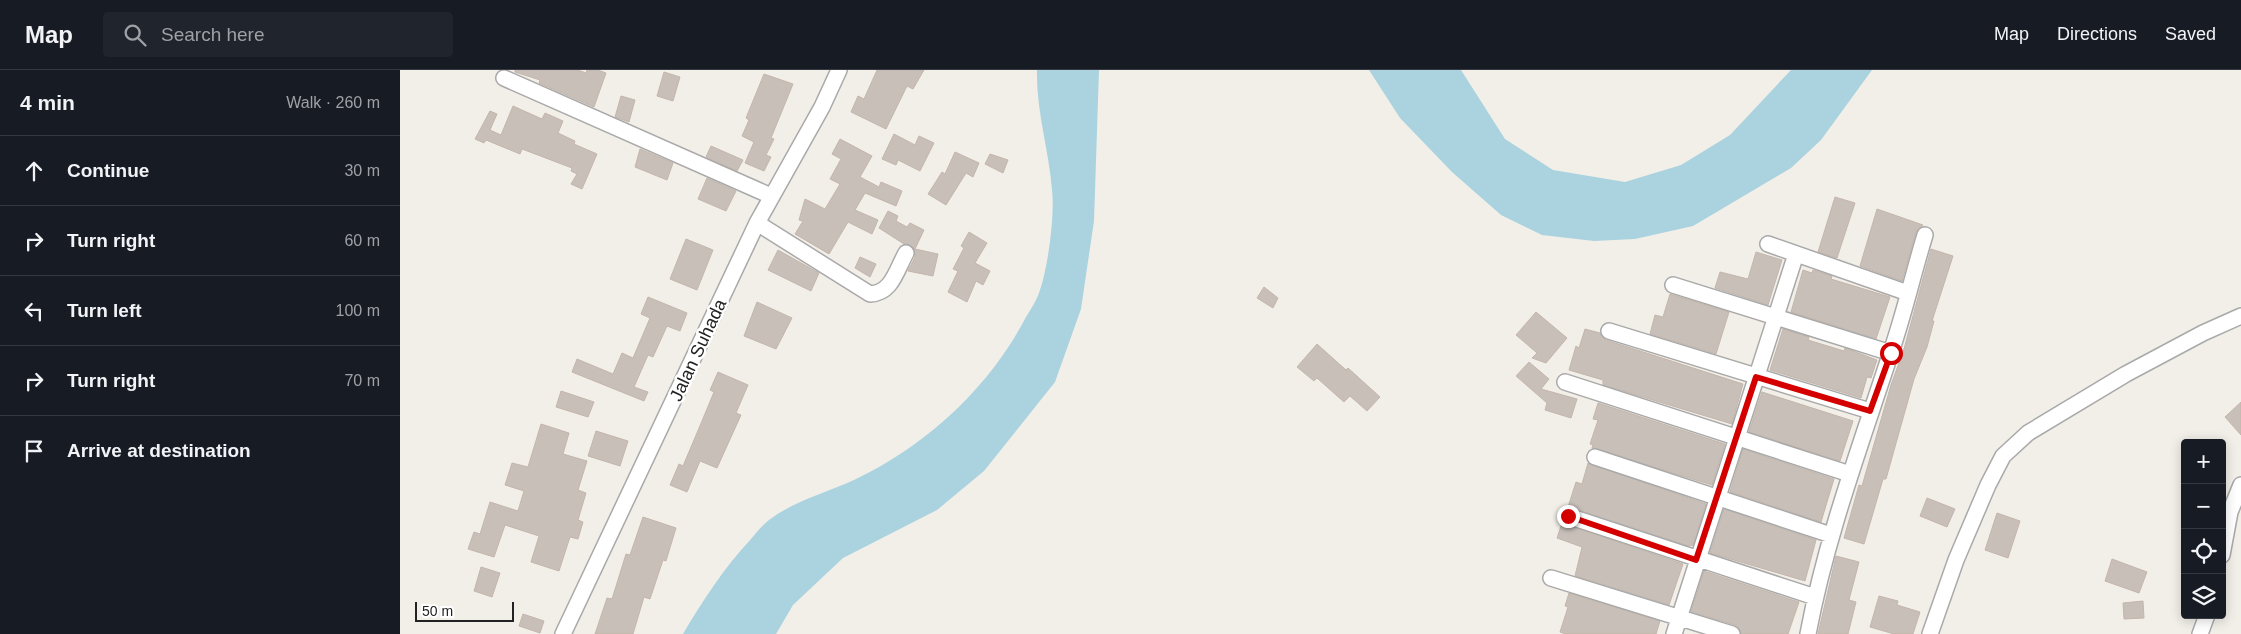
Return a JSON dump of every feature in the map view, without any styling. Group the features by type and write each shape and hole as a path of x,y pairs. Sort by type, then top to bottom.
{"street":[{"name":"Jalan Suhada","path":"563,634 757,223 822,107 839,70"},
{"path":"504,78 771,196"},
{"path":"757,223 870,294 881,294 888,288 906,253"},
{"path":"1808,634 1815,597 1831,535 1870,411 1891,353 1925,235"},
{"path":"1768,244 1908,293"},
{"path":"1674,634 1696,560 1718,498 1736,436 1796,254"},
{"path":"1673,285 1891,353"},
{"path":"1930,634 1956,560 1988,485 2004,456 2028,432 2126,374 2241,316"},
{"path":"1609,332 1870,411"},
{"path":"1565,382 1850,474"},
{"path":"1595,457 1831,535"},
{"path":"2226,534 2230,512 2241,485"},
{"path":"1568,516 1696,560 1815,597"},
{"path":"1551,578 1679,616 1732,634"},
{"path":"2200,634 2206,619"}],"water":[{"path":"1037,70 1099,70 1094,221 1081,309 1055,382 984,471 937,510 843,558 793,605 776,634 683,634 723,573 766,522 799,502 854,480 906,450 930,432 974,391 994,368 1011,343 1039,294 1046,268 1052,226 1053,200 1038,100"},
{"path":"1369,70 1461,70 1505,139 1553,170 1625,182 1681,165 1730,135 1791,70 1872,70 1821,140 1791,168 1693,226 1635,239 1594,241 1542,235 1501,215 1452,172 1400,118"}],"building":[{"path":"515,70 578,70 586,73 587,70 598,70 606,73 594,107 539,83 540,80 515,72"},
{"path":"877,70 924,70 913,89 907,86 886,129 851,112 858,96 864,99"},
{"path":"664,72 680,77 673,101 657,96"},
{"path":"764,74 793,84 771,138 774,139 766,155 771,157 764,171 745,163 754,142 742,136 749,120 746,118"},
{"path":"621,96 635,100 629,122 615,117"},
{"path":"513,106 542,119 545,113 563,121 558,133 575,141 574,144 597,154 582,189 571,184 577,174 571,171 572,168 522,149 520,154 486,140 484,143 475,139 490,111 497,114 490,130 501,135"},
{"path":"894,134 915,145 919,136 934,143 920,171 898,160 896,165 882,159"},
{"path":"840,139 872,156 860,177 879,187 881,182 902,191 896,206 865,193 855,210 878,220 872,234 848,222 829,254 795,234 803,221 799,220 805,199 825,209 840,184 830,179 841,159 832,154"},
{"path":"711,146 743,160 737,171 706,157"},
{"path":"640,149 673,163 667,180 635,167"},
{"path":"955,152 979,163 973,177 966,173 946,205 928,194 942,172 945,174"},
{"path":"990,154 1008,160 1003,173 985,164"},
{"path":"707,178 736,191 726,211 698,199"},
{"path":"1835,197 1855,203 1837,258 1818,252"},
{"path":"1877,209 1923,225 1916,232 1902,281 1860,266"},
{"path":"888,211 898,216 896,221 907,227 910,223 924,230 915,249 938,254 933,276 908,271 915,257 914,248 879,228"},
{"path":"969,232 987,243 975,263 990,271 983,285 976,281 967,302 948,292 958,271 953,269 964,248 961,246"},
{"path":"686,239 713,250 697,290 670,279"},
{"path":"1931,249 1953,256 1932,321 1934,321 1927,347 1914,379 1886,479 1883,479 1864,544 1844,538 1859,485 1862,486 1891,385 1904,349"},
{"path":"778,250 819,273 811,291 768,270"},
{"path":"1756,252 1782,260 1768,305 1715,288 1720,272 1748,279"},
{"path":"860,257 876,264 870,277 855,268"},
{"path":"1803,270 1812,273 1813,270 1832,276 1831,279 1890,297 1876,339 1791,312"},
{"path":"1264,287 1278,298 1273,308 1257,298"},
{"path":"1670,294 1729,312 1716,354 1650,334 1655,315 1663,317"},
{"path":"648,297 687,313 680,331 667,326 653,357 648,355 634,387 648,392 644,401 572,372 577,359 613,374 622,353 633,358 650,318 641,314"},
{"path":"757,302 792,318 776,349 744,336"},
{"path":"1536,312 1567,338 1546,363 1532,358 1537,353 1516,335"},
{"path":"1585,329 1600,333 1606,340 1743,384 1732,424 1603,385 1603,380 1569,370 1576,346 1579,348"},
{"path":"1783,329 1809,337 1808,340 1844,351 1845,348 1877,360 1871,378 1867,377 1861,398 1770,370"},
{"path":"1317,344 1346,370 1348,368 1380,397 1367,411 1350,396 1344,402 1317,378 1314,381 1297,367"},
{"path":"1529,362 1549,379 1541,389 1577,399 1571,418 1545,410 1547,403 1516,376"},
{"path":"718,372 748,385 736,413 741,415 717,468 700,461 687,492 670,485 679,464 683,466 714,392 710,390"},
{"path":"561,391 594,402 588,417 556,407"},
{"path":"1762,392 1853,421 1840,461 1749,432"},
{"path":"2241,402 2241,435 2225,417"},
{"path":"1598,403 1725,444 1712,485 1592,448 1593,445 1590,444 1598,420 1593,419"},
{"path":"541,424 569,433 563,454 587,461 578,490 586,493 578,520 583,522 578,539 570,537 559,571 531,562 539,536 505,525 494,557 468,549 474,532 480,534 490,502 518,511 524,491 505,485 512,463 528,467"},
{"path":"596,431 628,441 620,466 588,456"},
{"path":"1743,449 1834,479 1821,522 1730,492"},
{"path":"1588,463 1706,504 1693,545 1689,546 1568,507 1576,482 1582,484"},
{"path":"1927,498 1955,509 1947,527 1920,516"},
{"path":"1724,509 1816,540 1805,581 1710,553"},
{"path":"1997,513 2020,521 2008,558 1985,550"},
{"path":"643,517 676,528 666,561 663,560 650,599 644,597 633,634 595,634 607,598 612,599 626,554 630,555"},
{"path":"1562,523 1683,564 1669,605 1575,576 1582,547 1557,538"},
{"path":"1836,556 1859,562 1849,600 1856,602 1848,634 1818,634"},
{"path":"2112,559 2147,572 2139,593 2105,581"},
{"path":"481,567 500,573 492,597 474,591"},
{"path":"1704,571 1799,602 1788,634 1741,634 1739,628 1735,625 1691,612"},
{"path":"1569,593 1660,621 1656,634 1566,634 1560,632 1568,607 1565,606"},
{"path":"1879,596 1898,601 1897,605 1920,612 1913,634 1894,634 1870,627"},
{"path":"2143,601 2144,618 2124,619 2123,603"},
{"path":"523,614 544,621 540,633 519,626"}],"route":[{"path":"1568,516 1696,560 1718,498 1756,377 1870,411 1891,353"}]}
